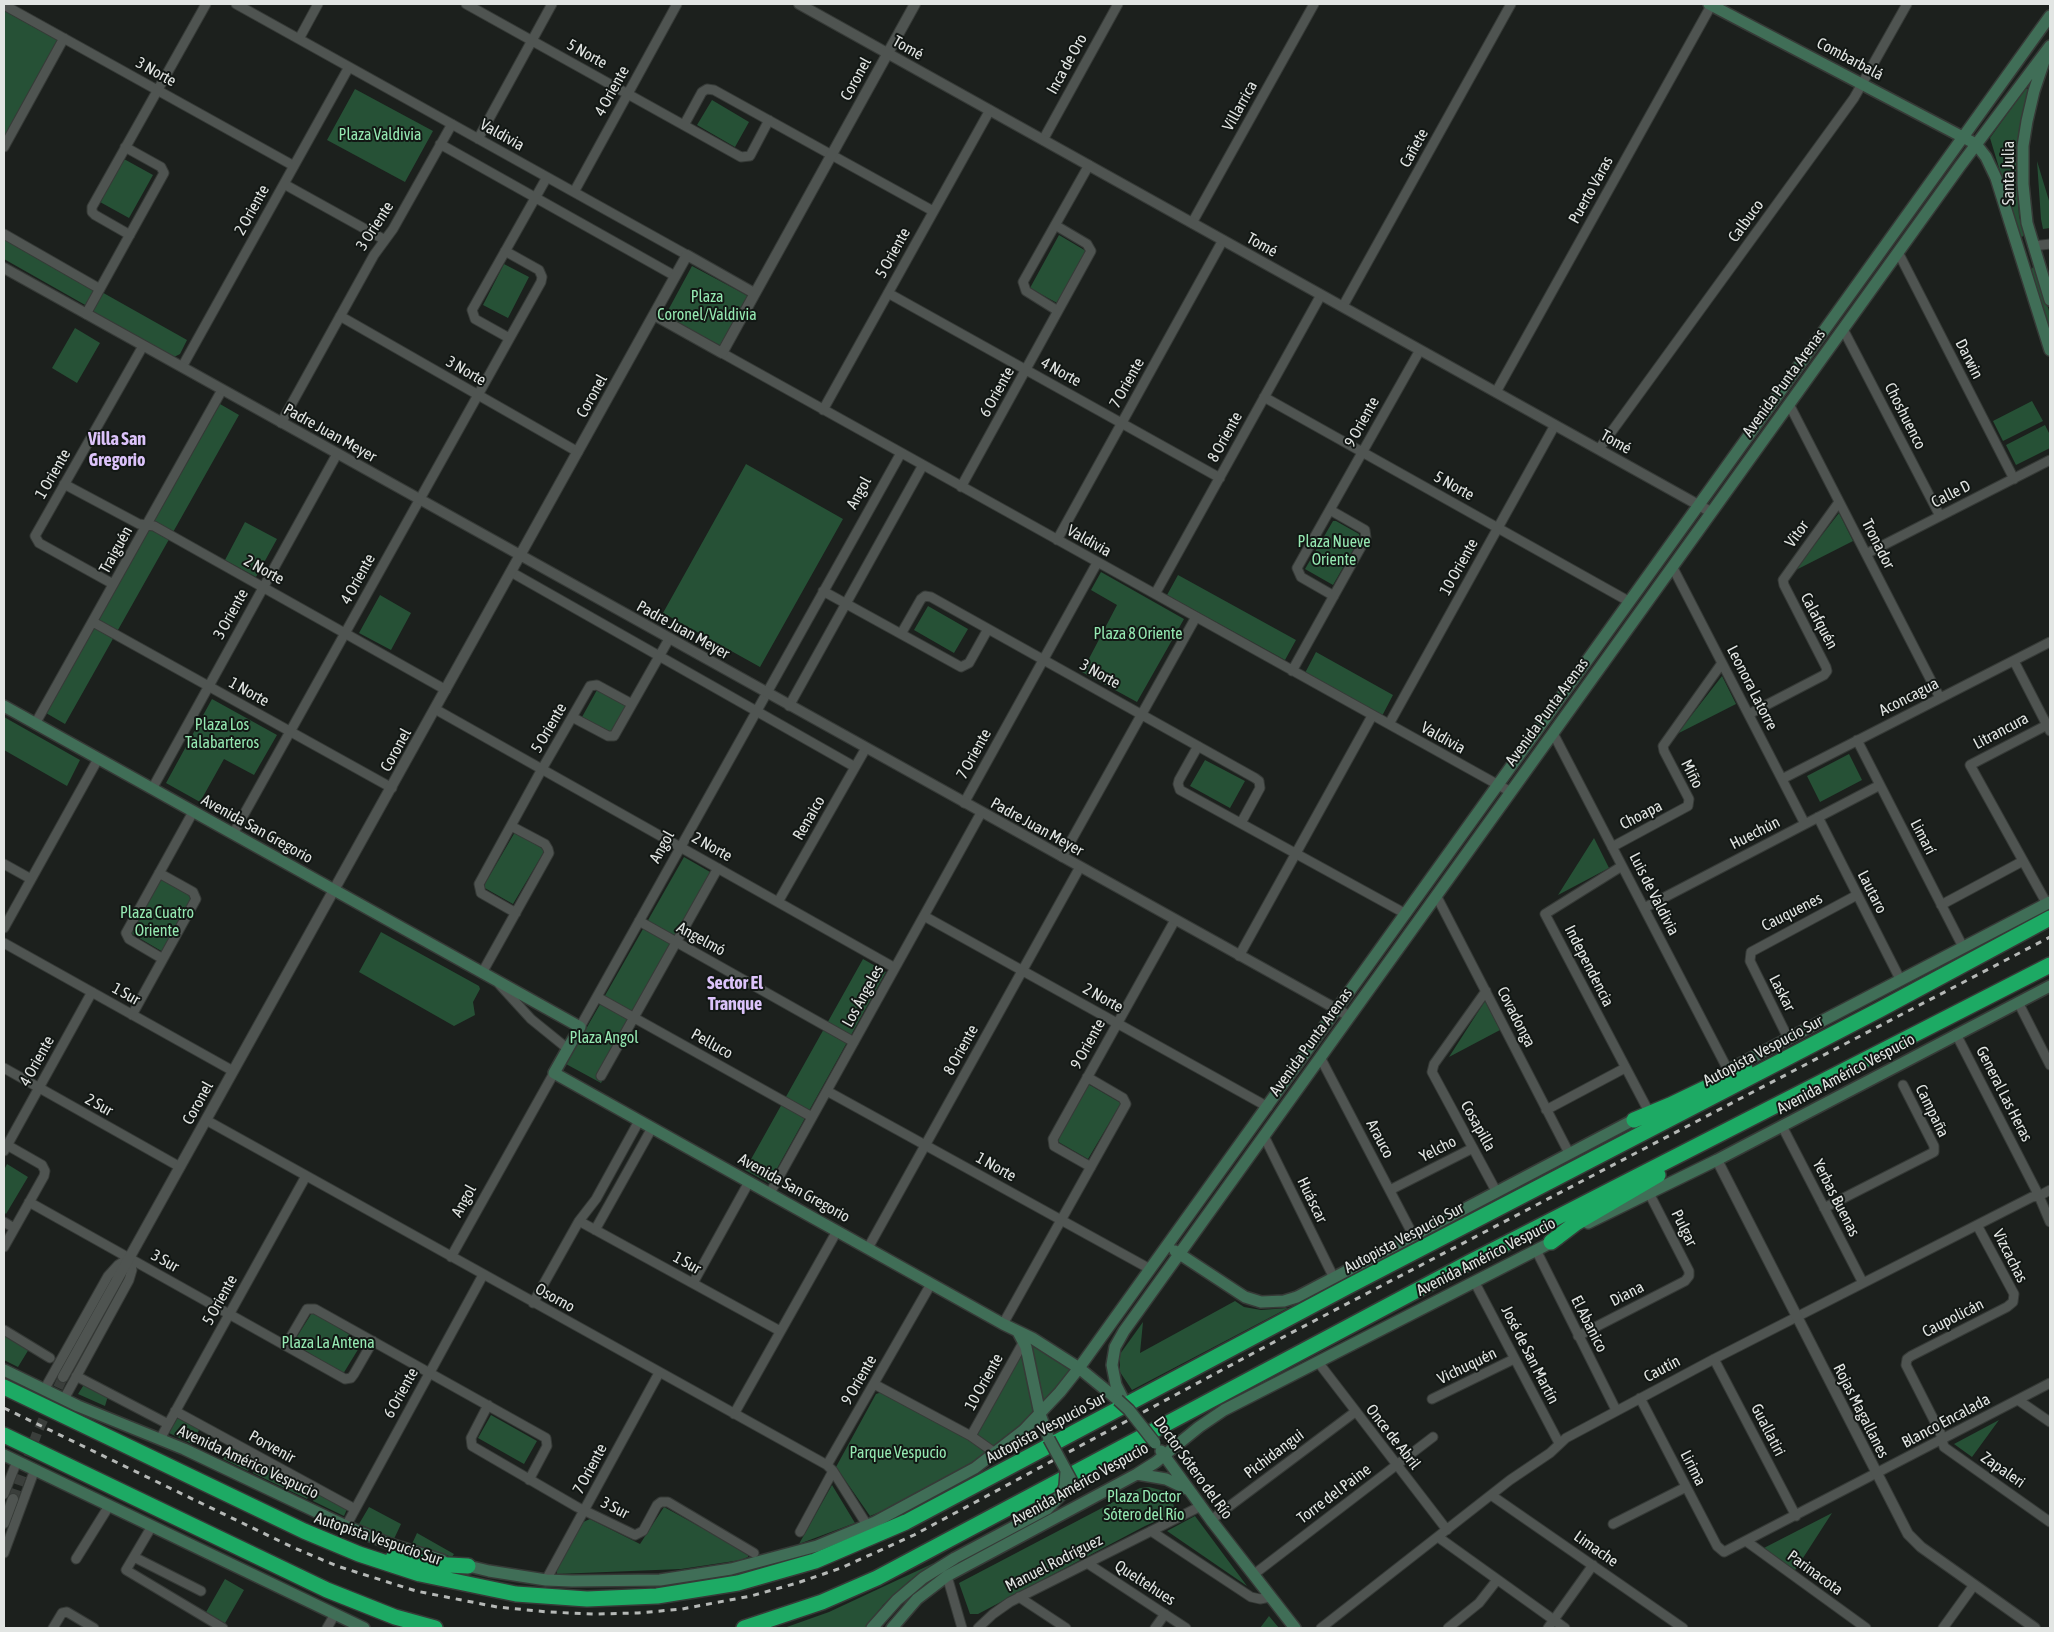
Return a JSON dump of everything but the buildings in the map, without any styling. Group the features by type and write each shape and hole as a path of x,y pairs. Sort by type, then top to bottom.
{"highway":[{"name":"Autopista Vespucio Sur","path":"4,1387 304,1531 359,1554 420,1574 483,1589 537,1596 586,1599 649,1596 692,1591 762,1578 815,1561 906,1522 1347,1288 1879,1010 2049,908"},
{"path":"744,1628 806,1608 876,1578 1266,1369 1696,1145 2050,966"},
{"path":"1634,1120 1670,1105 1831,1026 1879,1010"},
{"path":"1551,1242 1576,1223 1663,1172 1696,1145"},
{"path":"4,1435 327,1590 388,1614 435,1628"},
{"path":"359,1554 429,1564 468,1566"}],"main road":[{"name":"Combarbalá","path":"1711,4 1976,144"},
{"name":"Avenida Punta Arenas","path":"1079,1368 1338,1010 2050,16"},
{"name":"Avenida Punta Arenas","path":"1129,1410 1120,1398 1113,1373 1115,1347 1124,1331 1788,404 1976,144 2050,46"},
{"name":"Santa Julia","path":"2050,46 2032,98 2023,146 2024,203 2033,246 2050,300"},
{"name":"Santa Julia","path":"1976,144 1986,157 1996,178 2050,350"},
{"name":"Avenida San Gregorio","path":"4,706 580,1027"},
{"path":"1161,1254 1171,1250 1180,1253 1237,1293 1261,1302 1278,1302 1291,1299 1900,979 1963,947 2049,908"},
{"name":"Avenida Américo Vespucio","path":"947,1576 1137,1474 1224,1410 1474,1281 1717,1160 2050,986"},
{"name":"Angol","path":"554,1073 580,1027"},
{"name":"Avenida San Gregorio","path":"554,1073 1003,1324 1021,1337 1032,1338 1079,1368"},
{"path":"1021,1337 1040,1414 1049,1439 1075,1487 1084,1494 1094,1497"},
{"path":"1079,1368 1120,1398"},
{"name":"Avenida Américo Vespucio","path":"4,1370 64,1399 160,1439 346,1526 412,1552 468,1566 546,1580 635,1581 707,1573 817,1546 867,1525 954,1481 996,1453 1040,1414 1079,1368"},
{"name":"Doctor Sótero del Río","path":"1129,1410 1210,1520 1295,1628"},
{"path":"4,1455 364,1628"},
{"path":"872,1628 897,1600 923,1578 955,1558 1044,1512 1052,1506 1062,1494 1065,1486 1066,1472"},
{"path":"1137,1474 1166,1479 1191,1492"},
{"path":"892,1628 917,1599 947,1576"}],"street":[{"path":"130,235 96,215 92,210 125,147 206,4"},
{"name":"Valdivia","path":"236,4 754,293"},
{"path":"299,39 318,4"},
{"name":"5 Norte","path":"466,4 477,6 532,40 744,158 751,153 769,120"},
{"path":"478,139 552,4"},
{"name":"4 Oriente","path":"574,192 677,4"},
{"name":"Tomé","path":"799,4 1711,512"},
{"name":"Coronel","path":"722,353 915,4"},
{"name":"Inca de Oro","path":"1043,140 1118,4"},
{"name":"Villarrica","path":"1192,223 1314,4"},
{"name":"Cañete","path":"1342,306 1511,4"},
{"name":"Puerto Varas","path":"1496,392 1711,4"},
{"name":"Calbuco","path":"1598,449 1863,84 1907,4"},
{"name":"3 Norte","path":"4,5 294,166"},
{"path":"4,147 64,38"},
{"name":"2 Oriente","path":"182,368 350,67"},
{"path":"684,125 702,92 710,89 933,211"},
{"name":"5 Oriente","path":"824,410 990,110"},
{"name":"3 Oriente","path":"281,423 374,255 385,240 452,124"},
{"path":"440,144 676,276"},
{"path":"86,314 163,176 164,170 161,167 125,147"},
{"path":"1058,311 1028,293 1023,285 1089,165"},
{"path":"509,338 475,319 472,313 547,177"},
{"path":"284,184 385,240"},
{"name":"6 Oriente","path":"961,487 1090,254 1091,248 1087,244 1055,225"},
{"path":"4,234 100,289"},
{"name":"7 Oriente","path":"1057,540 1224,240"},
{"path":"2033,246 2050,244"},
{"name":"4 Oriente","path":"233,834 542,277 537,269 505,251"},
{"name":"Darwin","path":"1898,252 2014,479"},
{"name":"Coronel","path":"63,1377 687,255"},
{"name":"Padre Juan Meyer","path":"4,268 1349,1016"},
{"name":"4 Norte","path":"888,293 1220,478"},
{"name":"8 Oriente","path":"1154,594 1322,295"},
{"name":"Valdivia","path":"654,315 1511,792"},
{"name":"3 Norte","path":"340,316 578,452"},
{"name":"Choshuenco","path":"1843,329 1940,516"},
{"name":"1 Oriente","path":"113,584 37,541 36,533 142,346"},
{"name":"9 Oriente","path":"1334,596 1301,577 1297,572 1298,565 1420,350"},
{"name":"Traiguén","path":"36,724 222,390"},
{"name":"5 Norte","path":"1264,397 1630,602"},
{"name":"Tronador","path":"1788,404 1940,698"},
{"name":"10 Oriente","path":"1388,724 1555,425"},
{"name":"Angol","path":"580,1027 900,453"},
{"name":"3 Oriente","path":"152,789 337,454"},
{"name":"Calle D","path":"1866,554 2050,460"},
{"path":"789,706 923,466"},
{"name":"2 Norte","path":"64,484 139,524 154,526 446,690"},
{"name":"Vitor","path":"1784,585 1785,575 1839,502"},
{"path":"1292,671 1367,535 1362,528 1330,510"},
{"name":"7 Oriente","path":"964,803 1097,563"},
{"name":"Leonora Latorre","path":"1672,566 1805,824"},
{"name":"Padre Juan Meyer","path":"511,572 855,766"},
{"name":"Calafquén","path":"1749,714 1827,671 1784,585"},
{"path":"823,590 958,666 964,667 969,663 988,629"},
{"name":"3 Norte","path":"901,634 921,599 925,596 931,597 1142,714 1259,781 1259,790 1241,823"},
{"path":"1062,857 1196,618"},
{"name":"1 Norte","path":"93,622 392,788"},
{"path":"572,717 612,737 669,639"},
{"name":"Aconcagua","path":"1782,779 2050,642"},
{"path":"2014,661 2049,728"},
{"name":"Miño","path":"1684,810 1689,804 1689,799 1664,751 1664,743 1722,663"},
{"name":"5 Oriente","path":"516,912 481,893 479,886 542,770 592,684 632,704"},
{"name":"2 Norte","path":"435,710 895,968"},
{"path":"1239,956 1372,716"},
{"name":"Litrancura","path":"2023,862 1970,765 2049,728"},
{"name":"Luis de Valdivia","path":"1553,732 1728,1070"},
{"name":"Limarí","path":"1857,740 1963,947"},
{"path":"1198,746 1179,780 1178,787 1183,792 1406,914"},
{"name":"Renaico","path":"778,902 866,748"},
{"path":"4,928 98,759"},
{"name":"Huechún","path":"1644,908 1880,785"},
{"name":"Choapa","path":"1612,847 1684,810"},
{"path":"163,959 129,939 126,933 193,812"},
{"name":"Los Ángeles","path":"770,1193 981,813"},
{"name":"Lautaro","path":"1818,818 1900,979"},
{"path":"482,973 549,851 545,844 511,826"},
{"path":"1941,905 2023,862 2049,908"},
{"path":"4,864 31,879"},
{"name":"Independencia","path":"1622,866 1546,914 1649,1112"},
{"path":"601,1076 718,868"},
{"name":"8 Oriente","path":"868,1248 1080,868"},
{"path":"132,1015 196,896 193,892 159,873"},
{"name":"Covadonga","path":"1436,895 1570,1153"},
{"name":"Cauquenes","path":"1750,962 1749,955 1752,950 1858,896"},
{"name":"2 Norte","path":"924,916 1268,1107"},
{"name":"9 Oriente","path":"1091,1167 1056,1148 1052,1142 1174,920"},
{"name":"Angelmó","path":"639,922 854,1042"},
{"name":"1 Sur","path":"4,943 233,1071"},
{"name":"Laskar","path":"1750,962 1788,1038"},
{"name":"Avenida San Gregorio","path":"495,980 531,1019 568,1049"},
{"name":"4 Oriente","path":"4,1247 44,1176 44,1168 39,1163 6,1148 92,992"},
{"name":"Cosapilla","path":"1486,992 1434,1064 1432,1075 1496,1191"},
{"name":"Pelluco","path":"597,997 812,1117"},
{"path":"2018,1002 2050,1065"},
{"path":"531,1019 540,1005"},
{"name":"General Las Heras","path":"1956,1034 2039,1196 2050,1222"},
{"name":"Arauco","path":"1320,1057 1413,1235"},
{"name":"2 Sur","path":"4,1068 180,1167"},
{"path":"1546,1110 1625,1068"},
{"name":"Angol","path":"451,1257 554,1073"},
{"path":"1003,1324 1125,1106 1126,1101 1123,1098 1087,1077"},
{"name":"Campaña","path":"1824,1208 1935,1150 1903,1085"},
{"name":"1 Norte","path":"827,1091 1150,1270"},
{"name":"Osorno","path":"206,1120 830,1468 867,1525"},
{"path":"533,1303 579,1221 596,1200 639,1120"},
{"name":"Yerbas Buenas","path":"1782,1126 1863,1283"},
{"path":"595,1230 652,1128"},
{"name":"Huáscar","path":"1264,1136 1334,1278"},
{"name":"Yelcho","path":"1390,1190 1473,1148"},
{"name":"Rojas Magallanes","path":"1717,1160 1908,1534 1921,1547 2035,1628"},
{"name":"5 Oriente","path":"160,1439 306,1176"},
{"path":"693,1283 749,1182"},
{"name":"Cautín","path":"1320,1628 1491,1495 1550,1453 1559,1443 1616,1410 1714,1358 2032,1197 2039,1196 2050,1190"},
{"name":"Pulgar","path":"1649,1193 1689,1276"},
{"name":"3 Sur","path":"29,1202 342,1377 349,1379 354,1374 373,1341"},
{"name":"1 Sur","path":"579,1221 780,1331"},
{"path":"4,1222 14,1228"},
{"name":"Vizcachas","path":"1977,1225 2014,1294 2013,1302"},
{"path":"734,1414 837,1231"},
{"name":"El Abanico","path":"1536,1250 1616,1410"},
{"name":"Coronel","path":"64,1399 129,1280 132,1270 129,1258"},
{"name":"Coronel","path":"44,1390 108,1276 118,1265 129,1258"},
{"name":"6 Oriente","path":"346,1526 483,1275"},
{"name":"Diana","path":"1578,1336 1685,1281 1689,1276"},
{"name":"José de San Martín","path":"1474,1281 1559,1443"},
{"name":"9 Oriente","path":"800,1532 830,1468 874,1384 931,1284"},
{"name":"Caupolicán","path":"1941,1440 1940,1432 1907,1368 1907,1360 1910,1356 2007,1307 2013,1302"},
{"path":"286,1345 305,1311 310,1308 373,1341 547,1440 547,1446 529,1480"},
{"path":"4,1330 50,1358"},
{"name":"10 Oriente","path":"970,1436 1021,1337"},
{"name":"Guallatiri","path":"1714,1358 1796,1516"},
{"name":"Vichuquén","path":"1432,1399 1514,1359"},
{"name":"Once de Abril","path":"1318,1362 1447,1530"},
{"name":"7 Oriente","path":"546,1580 660,1373"},
{"path":"76,1376 168,1424"},
{"name":"Blanco Encalada","path":"1721,1551 1728,1551 2050,1383"},
{"path":"874,1384 970,1436 996,1453"},
{"name":"Lirima","path":"1640,1398 1721,1551"},
{"path":"2018,1400 2050,1422"},
{"name":"3 Sur","path":"488,1405 471,1438 472,1446 529,1480 632,1534 638,1534 643,1531 657,1505 661,1502 668,1502 754,1553"},
{"name":"Porvenir","path":"175,1411 355,1510"},
{"name":"Pichidangui","path":"1210,1520 1355,1412"},
{"name":"Torre del Paine","path":"1253,1575 1433,1437"},
{"name":"Zapaleri","path":"1941,1440 1944,1447 2050,1522"},
{"path":"4,1523 8,1496 17,1461"},
{"path":"4,1553 35,1469"},
{"path":"1612,1524 1686,1487"},
{"name":"Limache","path":"1491,1495 1683,1628"},
{"path":"76,1559 109,1506"},
{"name":"Manuel Rodríguez","path":"978,1628 993,1614 1019,1597 1201,1506"},
{"path":"152,1526 126,1570 223,1628"},
{"path":"1151,1531 1251,1597 1260,1599 1270,1597"},
{"path":"1438,1537 1565,1628"},
{"name":"Parinacota","path":"1746,1541 1866,1628"},
{"path":"134,1557 200,1591"},
{"name":"Queltehues","path":"1087,1563 1186,1628"},
{"path":"1548,1628 1593,1565"},
{"path":"947,1576 962,1628"},
{"path":"1448,1628 1480,1603 1497,1580"},
{"path":"1944,1628 1974,1585"},
{"path":"1019,1597 1066,1628"},
{"path":"53,1628 65,1612 94,1628"},
{"path":"327,1628 335,1614"},
{"path":"1156,1628 1165,1614"}],"green space":[{"path":"4,7 58,38 60,42 4,143"},
{"name":"Plaza Valdivia","path":"355,89 433,131 405,182 327,140"},
{"path":"2025,89 2030,91 2018,159 2017,179 2019,216 2024,235 2022,237 2019,234 1990,138"},
{"path":"712,100 749,122 735,147 697,125"},
{"path":"124,159 153,175 129,218 100,202"},
{"path":"2037,161 2050,204 2050,228 2043,229 2041,219"},
{"path":"1059,235 1086,251 1057,303 1030,288"},
{"path":"4,237 187,340 180,354 174,357 94,315 94,310 4,259"},
{"path":"504,264 529,277 508,318 483,305"},
{"name":"Plaza Coronel/Valdivia","path":"692,266 750,297 723,347 665,316"},
{"path":"2033,267 2036,269 2050,314 2050,331 2031,270"},
{"path":"75,328 100,343 77,383 52,368"},
{"path":"2032,401 2043,421 2003,441 1993,421"},
{"path":"220,404 239,415 65,724 46,713"},
{"path":"2045,425 2050,435 2050,448 2016,465 2006,445"},
{"path":"746,464 843,519 760,667 663,613"},
{"path":"1839,513 1853,541 1794,571"},
{"name":"Plaza Nueve Oriente","path":"1333,521 1359,534 1360,538 1333,585 1305,569"},
{"path":"245,522 277,539 256,577 225,560"},
{"name":"Plaza 8 Oriente","path":"1101,572 1184,619 1137,702 1082,672 1117,605 1091,590"},
{"path":"1178,575 1296,640 1285,660 1167,595"},
{"path":"380,595 411,613 391,650 359,633"},
{"path":"928,606 968,629 954,653 914,630"},
{"path":"1316,652 1393,695 1382,716 1305,673"},
{"path":"1722,676 1736,704 1677,734"},
{"path":"597,690 626,706 612,733 582,717"},
{"name":"Plaza Los Talabarteros","path":"212,699 277,735 254,775 224,759 200,802 166,783"},
{"path":"4,717 80,760 67,786 4,750"},
{"path":"1849,754 1862,780 1820,802 1807,776"},
{"path":"1205,760 1245,781 1230,808 1190,786"},
{"path":"515,832 545,850 513,904 483,887"},
{"path":"1594,838 1609,868 1558,895"},
{"name":"Plaza Angol","path":"684,857 717,876 601,1083 566,1064"},
{"name":"Plaza Cuatro Oriente","path":"162,877 191,894 192,899 163,952 129,932"},
{"path":"381,932 479,986 480,989 473,1002 475,1015 454,1026 359,972"},
{"path":"863,959 886,972 769,1183 745,1170"},
{"path":"1485,1001 1500,1030 1449,1057"},
{"path":"1088,1084 1121,1103 1088,1159 1055,1140"},
{"path":"7,1164 28,1177 6,1214 4,1212 4,1170"},
{"path":"1235,1301 1244,1307 1261,1310 1288,1308 1132,1390 1120,1372 1120,1354 1143,1322 1140,1353"},
{"name":"Plaza La Antena","path":"313,1311 362,1343 343,1374 293,1343"},
{"path":"4,1334 29,1349 18,1367 4,1360"},
{"path":"1029,1342 1070,1369 1069,1374 1043,1402"},
{"name":"Parque Vespucio","path":"1022,1354 1035,1408 1026,1423 993,1449 975,1437"},
{"path":"85,1383 108,1396 105,1406 78,1394"},
{"name":"Parque Vespucio","path":"882,1392 971,1441 985,1452 984,1456 976,1461 897,1505 870,1516 836,1467 876,1394"},
{"path":"491,1415 537,1441 524,1464 478,1438"},
{"path":"177,1419 200,1428 192,1444 169,1433"},
{"path":"1999,1420 1972,1457 1954,1444"},
{"path":"230,1445 251,1457 252,1462 248,1471 223,1459"},
{"path":"261,1462 310,1489 307,1499 253,1473"},
{"path":"832,1485 855,1523 799,1544"},
{"name":"Plaza Doctor Sótero del Río","path":"1149,1487 1164,1491 1171,1497 1175,1510 1172,1514 1145,1526 978,1614 970,1614 959,1583 1140,1488"},
{"path":"316,1495 321,1495 347,1509 344,1516 313,1501"},
{"path":"369,1507 401,1524 394,1539 359,1524"},
{"path":"664,1507 742,1550 748,1554 748,1557 741,1560 681,1569 557,1574 557,1567 581,1523 590,1519 640,1544"},
{"path":"1832,1513 1792,1575 1760,1550"},
{"path":"1195,1516 1247,1586 1167,1531"},
{"path":"417,1533 454,1554 452,1557 412,1544"},
{"path":"934,1563 908,1582 883,1605 866,1628 784,1628 829,1612"},
{"path":"225,1579 244,1590 224,1625 205,1614"},
{"path":"1269,1616 1279,1628 1260,1628"}],"tunnel":[{"path":"13,1499 37,1433 63,1377"}],"railway":[{"path":"4,1408 292,1547 337,1566 416,1591 497,1607 595,1614 682,1609 751,1596 841,1568 914,1535 1289,1334 2050,937"}],"district":[{"name":"Villa San Gregorio","path":"117,449"},
{"name":"Sector El Tranque","path":"735,993"}]}
